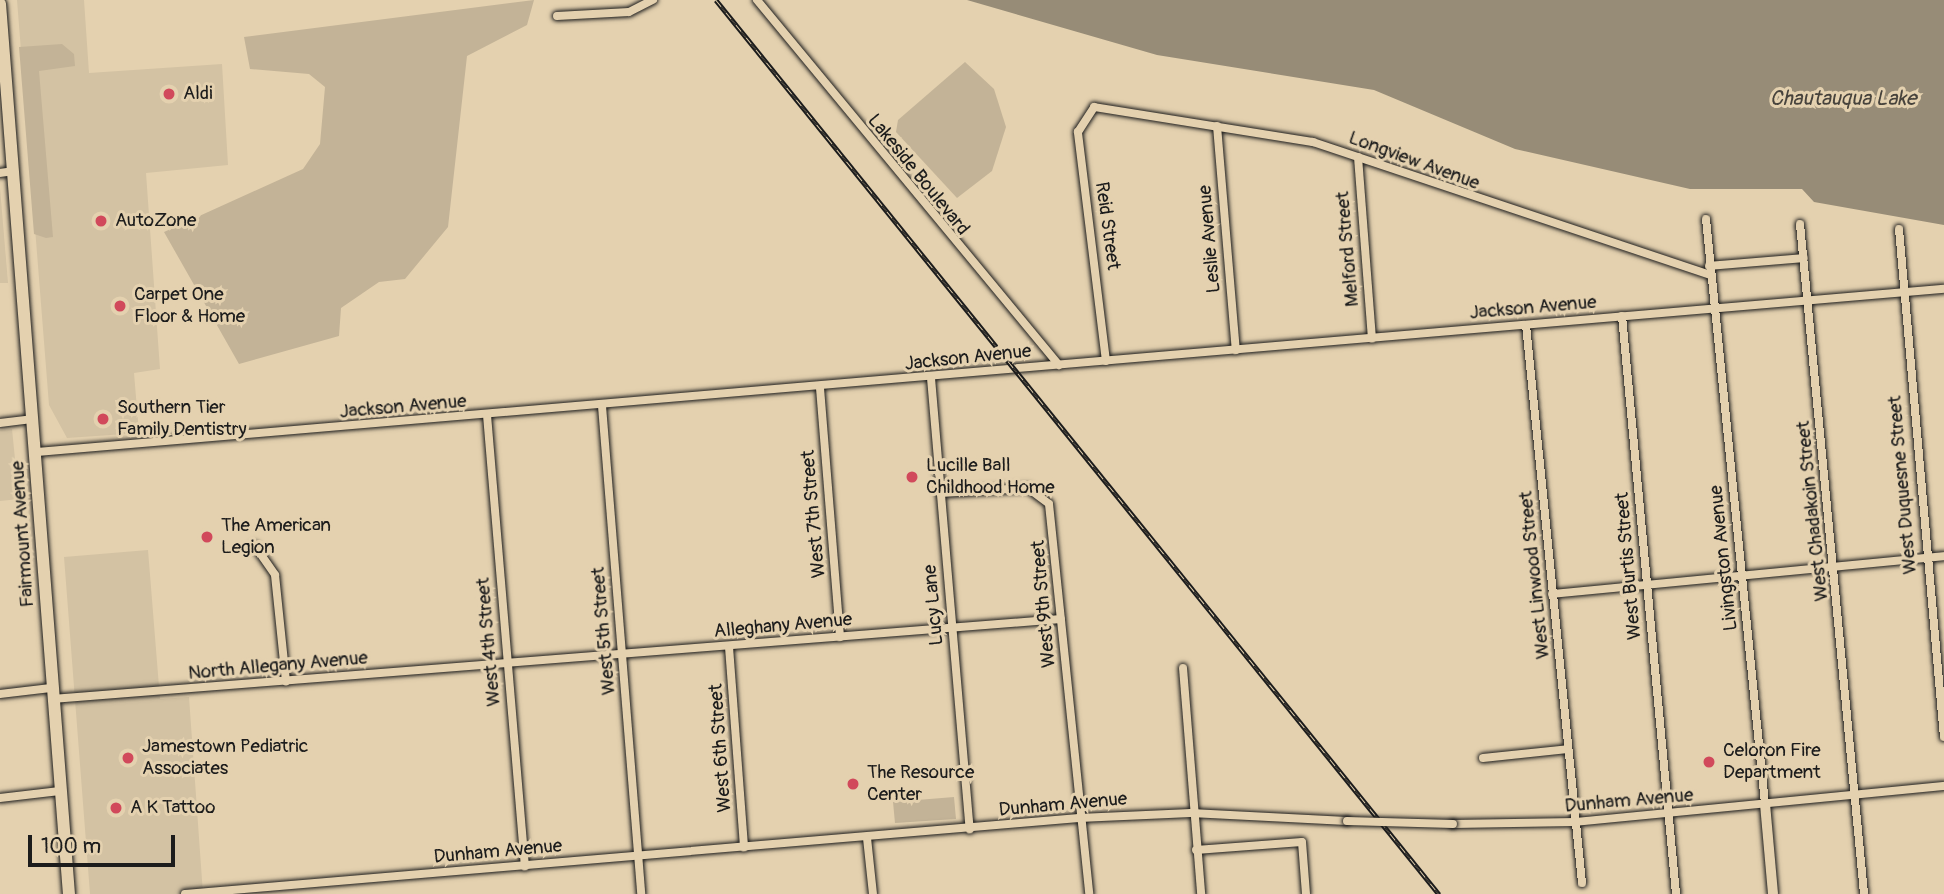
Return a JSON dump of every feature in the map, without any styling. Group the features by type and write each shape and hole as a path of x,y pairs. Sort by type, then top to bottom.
{"main road":[{"name":"Fairmount Avenue","path":"0,4 7,172 37,452 52,694 69,894"}],"street":[{"path":"557,16 629,12 653,0"},
{"name":"Lakeside Boulevard","path":"757,0 1059,365"},
{"name":"Longview Avenue","path":"1099,107 1217,126 1358,157 1710,271"},
{"name":"Reid Street","path":"1099,107 1083,115 1078,132 1106,361"},
{"name":"Leslie Avenue","path":"1217,126 1236,350"},
{"name":"Melford Street","path":"1358,157 1373,338"},
{"name":"Livingston Avenue","path":"1706,219 1773,894"},
{"name":"West Chadakoin Street","path":"1800,224 1835,567 1864,894"},
{"name":"West Duquesne Street","path":"1899,229 1925,558 1944,737"},
{"path":"1710,271 1804,258"},
{"name":"Jackson Avenue","path":"37,452 930,379 1059,365 1944,289"},
{"name":"West Burtis Street","path":"1622,316 1676,894"},
{"name":"West Linwood Street","path":"1526,325 1581,883"},
{"name":"Lucy Lane","path":"930,379 970,829"},
{"name":"West 7th Street","path":"820,388 840,637"},
{"name":"West 5th Street","path":"602,406 641,894"},
{"name":"West 4th Street","path":"486,415 525,866"},
{"path":"0,423 34,419"},
{"name":"West 9th Street","path":"940,492 1028,488 1043,494 1052,517 1079,818 1089,894"},
{"path":"255,547 275,575 286,681"},
{"path":"1552,594 1944,556"},
{"name":"Alleghany Avenue","path":"507,664 1061,619"},
{"name":"West 6th Street","path":"729,647 744,847"},
{"name":"North Allegany Avenue","path":"0,694 52,694 286,681 507,664"},
{"path":"1183,668 1191,813 1201,894"},
{"path":"1483,758 1568,749"},
{"name":"Dunham Avenue","path":"185,894 1079,818 1191,813 1453,824 1575,822 1944,786"},
{"path":"0,798 60,792"},
{"path":"867,838 873,894"},
{"path":"1196,850 1303,842 1306,894"}],"shaded area":[{"path":"17,0 84,0 89,73 222,64 228,165 146,173 160,369 134,373 139,433 67,438 49,405"},
{"path":"534,0 527,25 467,56 448,227 405,279 379,282 341,308 339,336 239,364 164,232 303,169 320,144 325,87 309,74 250,69 244,37"},
{"path":"62,44 74,54 75,66 39,71 53,237 46,238 34,234 19,47"},
{"path":"965,62 994,89 1006,127 992,171 957,198 896,132 898,120"},
{"path":"0,188 8,283 0,283"},
{"path":"12,429 19,499 0,501 0,430"},
{"path":"148,550 160,699 189,697 203,894 90,894 64,557"},
{"path":"954,797 956,819 895,823 893,802"}],"water":[{"name":"Chautauqua Lake","path":"967,0 1944,0 1944,225 1814,202 1802,189 1690,189 1515,149 1374,90 1157,55"}],"railway":[{"path":"716,0 1439,894"}],"place":[{"name":"Aldi","path":"169,94"},
{"name":"AutoZone","path":"101,221"},
{"name":"Carpet One Floor & Home","path":"120,306"},
{"name":"Southern Tier Family Dentistry","path":"103,419"},
{"name":"Lucille Ball Childhood Home","path":"912,477"},
{"name":"The American Legion","path":"207,537"},
{"name":"Jamestown Pediatric Associates","path":"128,758"},
{"name":"Celoron Fire Department","path":"1709,762"},
{"name":"The Resource Center","path":"853,784"},
{"name":"A K Tattoo","path":"116,808"}]}
